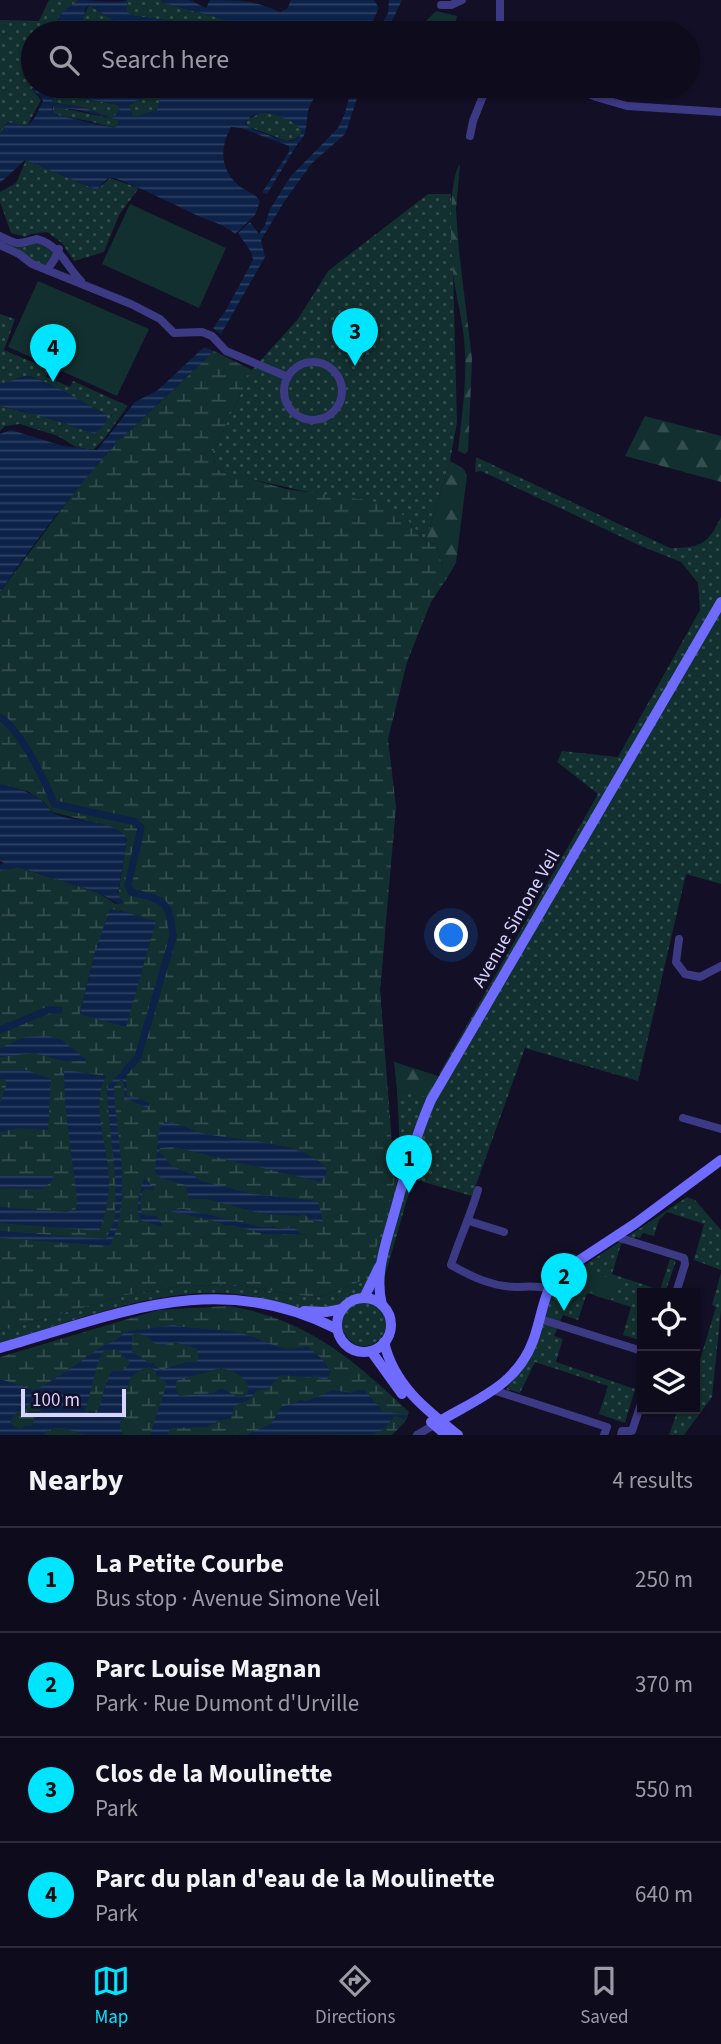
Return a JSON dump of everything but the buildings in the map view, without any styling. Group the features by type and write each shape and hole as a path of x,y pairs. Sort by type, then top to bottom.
{"main road":[{"name":"Avenue Simone Veil","path":"382,1305 379,1292 382,1261 415,1138 438,1086 718,605 721,595"},
{"path":"438,1423 496,1391 528,1352 549,1289 557,1275 617,1237 721,1160"},
{"name":"Avenue Simone Veil","path":"364,1298 382,1261"},
{"path":"364,1298 382,1305 390,1319 391,1327 384,1342 371,1351 353,1350 345,1345 337,1329 342,1309 348,1303 364,1298"},
{"path":"0,1348 144,1306 184,1300 237,1300 294,1310 326,1312 342,1309"},
{"path":"294,1310 337,1329"},
{"path":"384,1342 388,1359 404,1386 446,1435"},
{"path":"371,1351 407,1399 458,1435"}],"street":[{"path":"441,5 451,5 463,0"},
{"path":"500,0 500,21"},
{"path":"470,136 472,121 482,98"},
{"path":"599,98 627,106 721,112"},
{"path":"0,236 16,244 26,244 33,239 59,248 77,277 86,285"},
{"path":"0,245 32,264 160,319 174,333 202,332 212,336 226,351 288,377"},
{"path":"47,270 59,248"},
{"path":"307,362 325,364 338,376 342,393 340,402 332,413 323,418 304,418 296,414 285,399 284,389 288,377 298,366 307,362"},
{"path":"679,939 676,962 685,974 699,977 721,966"},
{"path":"683,1118 721,1129"},
{"path":"478,1190 469,1222 459,1240 451,1265 490,1283 516,1287 534,1285 549,1289"},
{"path":"469,1222 504,1232"},
{"path":"617,1237 684,1258 685,1264 678,1288"},
{"path":"540,1319 637,1349"},
{"path":"496,1391 605,1431 632,1431 638,1414"},
{"path":"417,1435 438,1423"}],"green space":[{"path":"49,0 79,0 63,12 58,21 39,21"},
{"path":"127,0 161,0 163,3 227,21 173,21 134,16 127,12"},
{"path":"89,5 115,21 82,21"},
{"path":"436,11 457,16 456,21 426,21"},
{"path":"0,20 39,21 21,21 21,98 41,100 27,126 7,122 0,135"},
{"path":"82,98 119,105 120,111 112,118 82,107 54,103 52,100"},
{"path":"142,98 160,98 158,108 151,113 133,117 129,105"},
{"path":"53,106 118,120 118,125 114,128 57,115 53,113"},
{"path":"263,112 289,119 298,125 301,134 287,141 247,126 246,120"},
{"path":"26,160 97,190 110,178 139,188 119,215 104,252 74,261 62,243 47,232 25,237 11,233 0,202 0,192 16,183"},
{"path":"460,164 456,210 472,359 468,451 465,454 458,451 465,353 451,238 453,186"},
{"path":"428,194 451,194 457,422 450,461 426,541 401,513 233,475 218,470 213,452 252,370 298,319 328,271"},
{"path":"130,204 226,248 199,308 102,264"},
{"path":"0,236 16,244 33,239 57,250 47,270 0,245"},
{"path":"38,281 149,329 117,396 8,347"},
{"path":"0,314 15,319 4,350 49,369 46,377 70,387 73,381 128,406 93,450 76,447 58,436 20,424 5,426 0,431 0,406 95,434 105,414 32,377 26,376 0,384"},
{"path":"214,351 252,370 213,452 218,470 286,489 378,502 401,513 426,541 435,544 447,578 431,602 407,662 388,739 396,807 380,990 394,1184 374,1256 364,1280 320,1297 239,1285 180,1286 127,1295 0,1331 0,871 18,867 97,892 116,904 123,902 118,896 127,837 106,826 52,812 44,802 29,792 0,784 0,592 84,479 116,441","holes":["120,910 132,916 155,921 80,1014 95,952"]},
{"path":"645,416 721,436 721,482 625,456"},
{"path":"476,457 670,548 702,543 712,533 721,517 721,884 686,874 638,1081 525,1048 472,1196 413,1179 384,1279 376,1291 350,1302 340,1316 236,1294 178,1295 87,1316 0,1343 0,1331 127,1295 180,1286 239,1285 320,1297 364,1280 328,1278 385,934 380,990 395,1182 401,1171 397,1090 442,1100 451,1080 439,1074 598,794 557,762 562,751 618,757 700,610 698,583 681,562 481,471 475,472"},
{"path":"450,461 463,468 467,475 456,563 447,578 435,544 426,541"},
{"path":"394,1062 451,1080 442,1101 397,1090"},
{"path":"687,1197 695,1200 721,1230 721,1270 694,1260 704,1224 667,1212 659,1220 654,1236 643,1233 640,1238 636,1237 621,1244 612,1274 654,1288 637,1288 637,1339 623,1335 631,1307 587,1293 578,1320 563,1315 554,1336 563,1339 556,1362 635,1389 625,1423 599,1414 608,1386 535,1362 520,1393 506,1389 531,1358 556,1284"},
{"path":"670,1259 676,1261 667,1288 661,1288"},
{"path":"587,1271 621,1281 615,1299 582,1289"},
{"path":"721,1273 721,1310 712,1397 700,1413 700,1360 716,1307 712,1305"},
{"path":"364,1302 379,1309 386,1324 379,1339 364,1346 349,1339 342,1324 349,1309"},
{"path":"229,1306 283,1321 327,1344 348,1358 409,1412 405,1422 392,1435 0,1435 0,1357 158,1310"},
{"path":"676,1414 699,1414 684,1435 669,1435"}],"water":[{"path":"80,0 127,0 127,12 134,16 173,21 115,21 89,5 83,21 58,21 66,9"},
{"path":"161,0 190,0 206,8 210,0 237,1 262,5 280,12 287,9 291,0 374,0 379,8 373,21 227,21 163,3"},
{"path":"389,0 402,0 392,21 384,21 388,13"},
{"path":"42,98 53,98 54,103 82,107 112,118 120,111 118,105 81,98 142,98 129,105 133,117 157,110 160,98 315,98 309,109 304,136 267,194 263,191 289,152 289,146 241,128 231,127 223,152 229,175 260,201 255,215 235,234 221,225 115,178 108,178 97,190 25,160 0,183 0,135 7,122 27,126 34,119 43,101","holes":["52,107 79,110 118,120 118,125 114,128 57,115","268,112 293,122 301,129 301,134 291,141 267,135 245,124 251,116"]},
{"path":"349,98 357,98 344,135 312,163 261,240 265,257 221,334 213,328 253,260 251,252 238,233 250,222 259,234 270,209 291,176 338,128"},
{"path":"204,347 214,351 116,441 0,592 0,434 11,430 63,446 97,450 135,402 158,390"},
{"path":"27,376 57,388 107,415 106,423 95,434 0,406 0,384"},
{"path":"0,784 32,795 53,813 102,824 127,837 118,895 123,902 121,905 97,892 18,867 0,871 0,865 4,863 0,861"},
{"path":"110,909 156,921 126,1027 80,1014 95,952"},
{"path":"47,1036 62,1040 88,1061 63,1061 34,1053 0,1057 0,1048 25,1037"},
{"path":"133,1058 126,1073 127,1095 150,1103 148,1108 125,1098 121,1079 114,1087 122,1189 117,1229 110,1246 0,1238 0,1231 106,1239 114,1221 116,1199 107,1091 108,1086"},
{"path":"0,1070 26,1070 51,1079 48,1130 19,1128 0,1132 0,1103 7,1083 5,1079 0,1079"},
{"path":"64,1070 106,1076 101,1088 100,1113 109,1185 99,1231 0,1223 0,1207 66,1212 76,1209"},
{"path":"164,1122 201,1133 286,1147 316,1159 327,1169 321,1182 174,1147 160,1148 159,1151 172,1166 201,1181 253,1194 318,1201 323,1222 312,1220 303,1214 263,1214 207,1199 189,1199 185,1185 161,1178 155,1172 159,1130"},
{"path":"0,1176 54,1178 46,1187 40,1189 0,1188"},
{"path":"144,1179 155,1190 145,1189 142,1192 140,1206 143,1215 157,1216 163,1227 140,1220 138,1204"},
{"path":"184,1209 261,1227 294,1227 301,1234 309,1235 264,1234 166,1210"},
{"path":"173,1325 249,1335 280,1347 307,1346 322,1359 331,1372 327,1379 321,1380 315,1375 310,1378 281,1375 267,1389 257,1390 249,1400 234,1406 231,1419 220,1420 206,1427 172,1428 168,1435 150,1435 167,1383 150,1367 140,1370 130,1378 122,1409 120,1427 123,1435 90,1435 54,1428 43,1435 0,1435 0,1379 34,1390 125,1332","holes":["135,1333 147,1336 154,1343 163,1346 174,1342 196,1348 199,1358 196,1362 160,1370 155,1363 149,1363 132,1352 132,1335","117,1349 130,1362 123,1370 113,1370 96,1415 85,1411 100,1356 104,1351","220,1368 237,1374 249,1388 246,1396 239,1398 223,1389 214,1393 179,1396 176,1381","31,1403 42,1404 43,1407 31,1426 20,1429 10,1421 16,1413"]},
{"path":"333,1390 352,1393 364,1390 383,1411 408,1417 404,1419 395,1416 383,1430 373,1434 246,1435 271,1424 282,1406 294,1404 299,1400 307,1401"}],"waterway":[{"path":"0,717 24,744 54,804 136,822 141,828 128,885 131,892 152,897 164,904 170,916 173,937 138,1057 124,1073"},
{"path":"0,1030 48,1010 59,1010"}],"place":[{"name":"Clos de la Moulinette","path":"355,366"},
{"name":"Parc du plan d'eau de la Moulinette","path":"53,382"},
{"name":"La Petite Courbe","path":"409,1193"},
{"name":"Parc Louise Magnan","path":"564,1311"}]}
